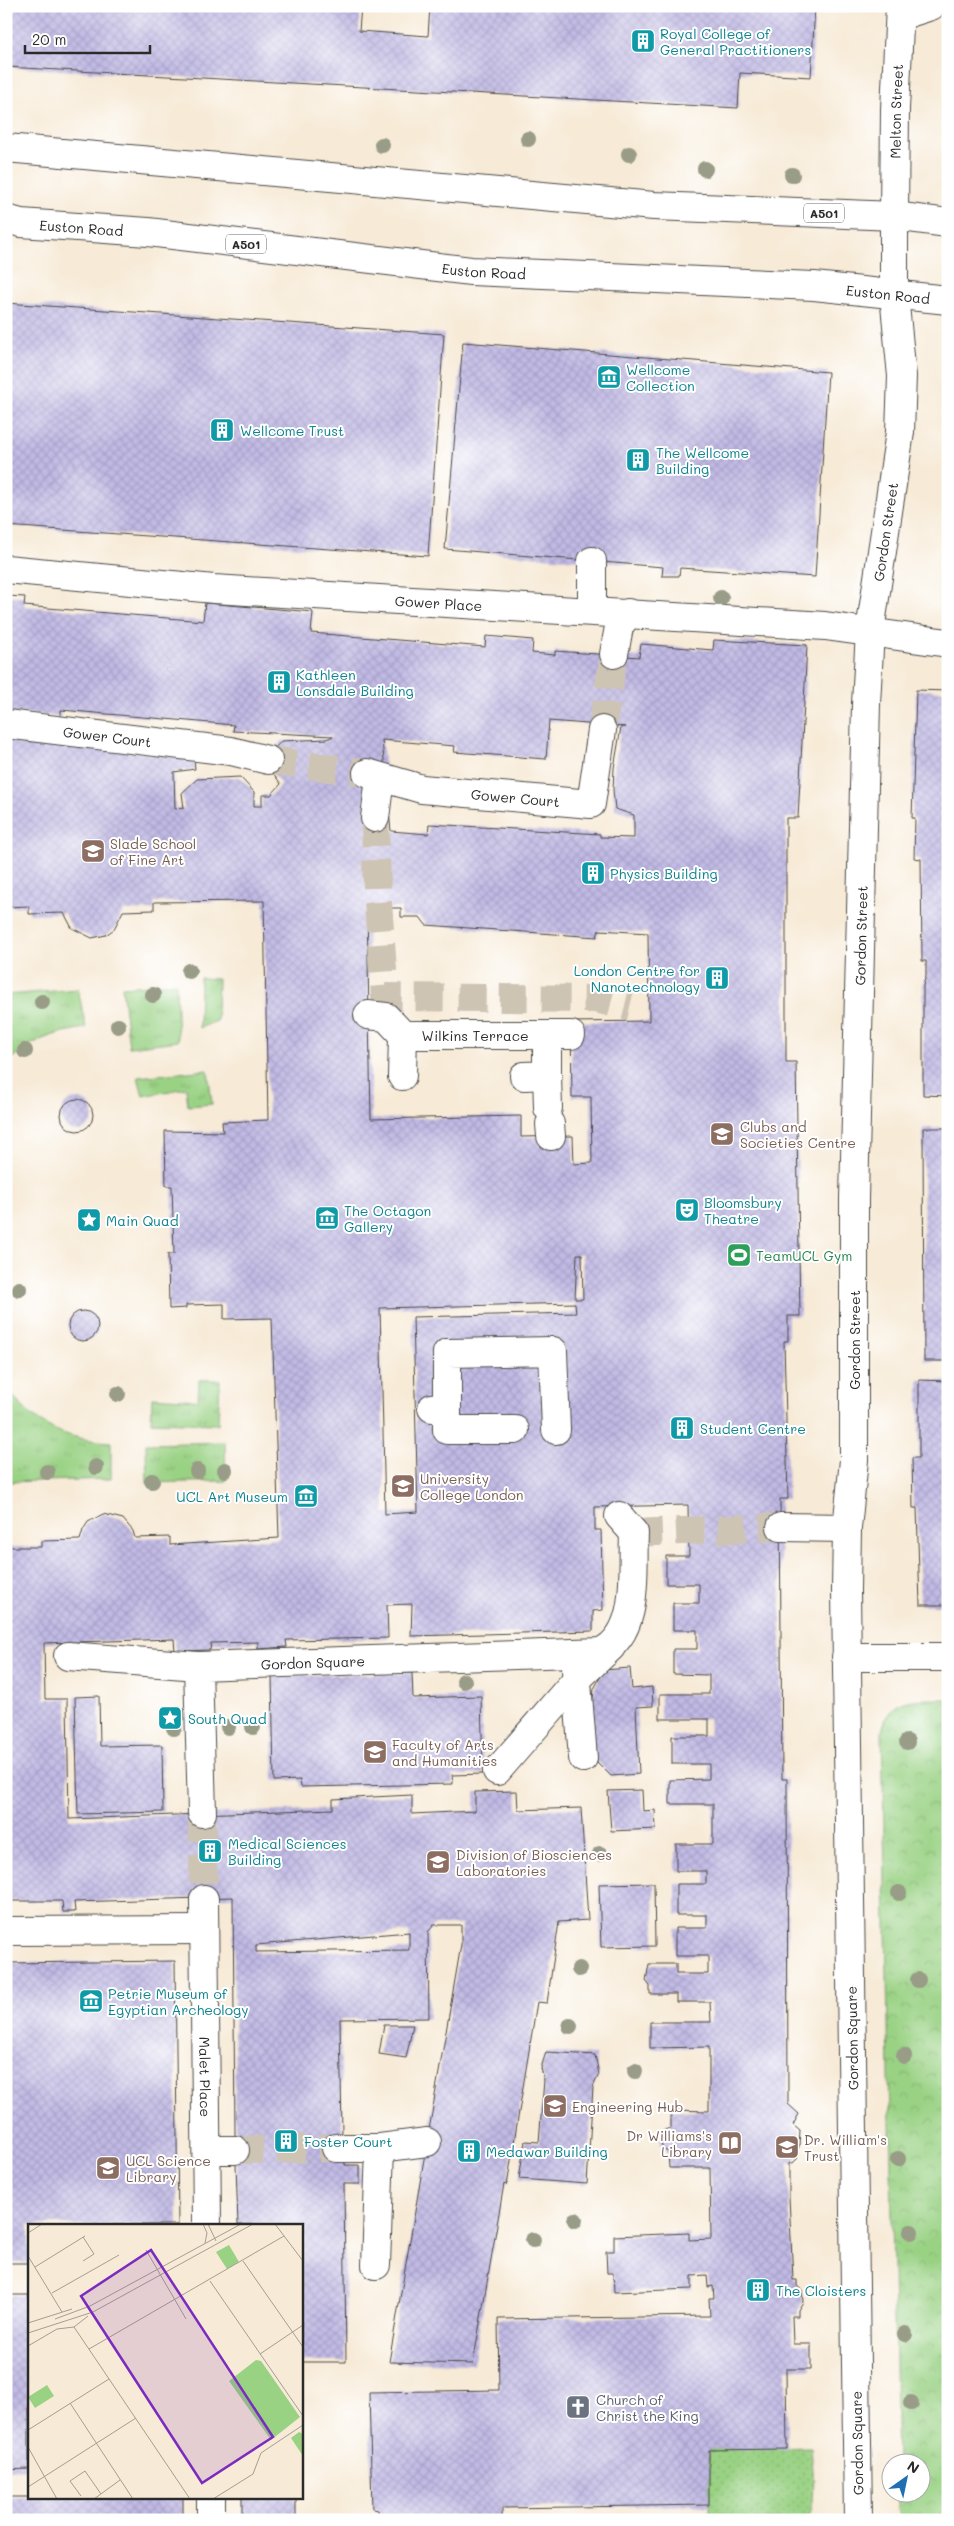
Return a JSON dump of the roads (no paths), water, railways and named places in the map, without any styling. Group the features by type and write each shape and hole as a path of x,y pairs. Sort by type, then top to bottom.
{"main road":[{"path":"900,11 931,6"},
{"name":"Melton Street","path":"894,216 895,108 900,11"},
{"name":"A501","path":"14,147 654,206 894,216 948,223"},
{"name":"Gordon Street","path":"846,1657 847,1528 854,1460 854,1199 866,704 870,631 900,432 902,376 894,295 894,216"},
{"name":"Euston Road","path":"11,224 148,232 471,271 814,286 948,300"},
{"path":"592,561 592,611"},
{"name":"Gower Place","path":"6,569 214,589 628,613 870,631 948,643"},
{"path":"614,654 619,627 628,613"},
{"name":"Gower Court","path":"6,724 231,751 268,760"},
{"name":"Gower Court","path":"375,818 374,776 422,788 591,804 602,730"},
{"name":"Wilkins Terrace","path":"402,1076 386,1022 559,1035 535,1075 550,1123"},
{"path":"542,1345 553,1351 547,1430 447,1430 440,1407 447,1354 542,1345"},
{"name":"Gordon Square","path":"68,1656 198,1666 576,1667 611,1647 630,1614 634,1533 619,1516"},
{"path":"781,1527 847,1528"},
{"path":"846,1657 948,1657"},
{"name":"Gordon Square","path":"846,1657 858,2520"},
{"path":"198,1666 202,1812"},
{"path":"576,1667 583,1758"},
{"path":"497,1771 576,1667"},
{"name":"Malet Place","path":"204,1899 207,2224"},
{"path":"6,1931 204,1930"},
{"path":"336,2148 380,2148 427,2142"},
{"path":"376,2264 380,2148"},
{"path":"206,2150 235,2150"},
{"path":"211,2498 211,2520"}],"tunnel":[{"path":"602,730 614,654"},
{"path":"268,760 367,773"},
{"path":"375,818 377,889 385,997 596,999 630,1007"},
{"path":"634,1533 781,1527"},
{"path":"202,1813 204,1899"},
{"path":"235,2150 336,2148"}],"place":[{"name":"Royal College of General Practitioners","path":"643,41"},
{"name":"Wellcome Collection","path":"609,377"},
{"name":"Wellcome Trust","path":"222,430"},
{"name":"The Wellcome Building","path":"638,460"},
{"name":"Kathleen Lonsdale Building","path":"279,682"},
{"name":"Slade School of Fine Art","path":"93,851"},
{"name":"Physics Building","path":"593,873"},
{"name":"London Centre for Nanotechnology","path":"717,978"},
{"name":"Clubs and Societies Centre","path":"722,1134"},
{"name":"Bloomsbury Theatre","path":"687,1210"},
{"name":"The Octagon Gallery","path":"327,1218"},
{"name":"Main Quad","path":"89,1220"},
{"name":"TeamUCL Gym","path":"739,1255"},
{"name":"Student Centre","path":"682,1428"},
{"name":"University College London","path":"403,1486"},
{"name":"UCL Art Museum","path":"306,1496"},
{"name":"South Quad","path":"170,1718"},
{"name":"Faculty of Arts and Humanities","path":"375,1752"},
{"name":"Medical Sciences Building","path":"210,1851"},
{"name":"Division of Biosciences Laboratories","path":"438,1862"},
{"name":"Petrie Museum of Egyptian Archeology","path":"91,2001"},
{"name":"Engineering Hub","path":"555,2106"},
{"name":"Foster Court","path":"286,2141"},
{"name":"Dr Williams's Library","path":"730,2143"},
{"name":"Dr. William's Trust","path":"787,2147"},
{"name":"Medawar Building","path":"469,2151"},
{"name":"UCL Science Library","path":"108,2168"},
{"name":"The Cloisters","path":"758,2290"},
{"name":"Church of Christ the King","path":"578,2407"}]}
